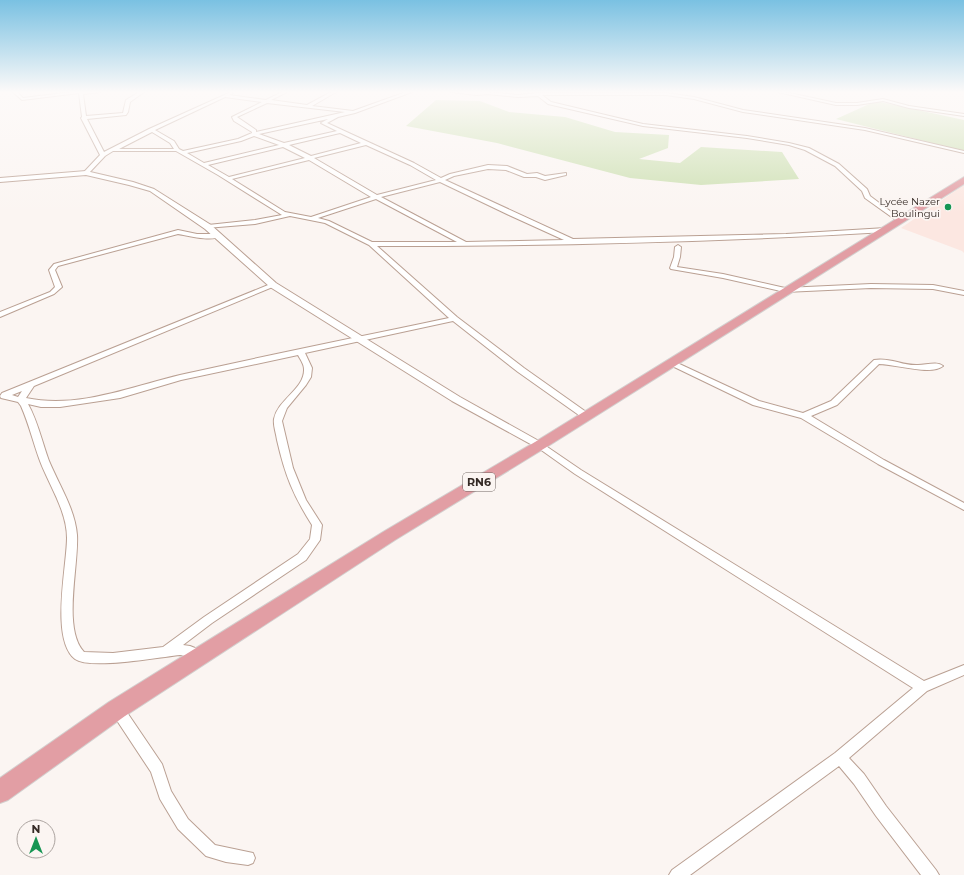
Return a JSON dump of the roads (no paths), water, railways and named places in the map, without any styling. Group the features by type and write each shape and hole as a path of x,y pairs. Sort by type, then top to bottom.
{"highway":[{"name":"RN6","path":"0,792 118,709 389,536 540,445 785,290 886,230 964,180"}],"street":[{"path":"91,133 103,155"},
{"path":"86,173 103,155 146,133"},
{"path":"156,133 172,142 179,152 276,209 288,215 327,222 371,244 454,319 521,370 586,416"},
{"path":"113,150 179,152 240,140 260,133"},
{"path":"202,165 336,133"},
{"path":"342,133 405,161 511,214 573,241"},
{"path":"711,133 782,142 806,149 837,165 865,190 867,197 900,220"},
{"path":"882,133 964,152"},
{"path":"254,134 284,145 310,158 464,244"},
{"path":"227,179 366,143"},
{"path":"312,219 399,189 418,186 441,180 452,175 488,167 507,168 526,176 538,175 545,178 564,174"},
{"path":"0,180 86,173 131,183 152,190 208,227 273,285 456,399 540,445 578,472 923,687"},
{"path":"208,227 255,222 288,215"},
{"path":"371,244 464,244 801,236 886,230"},
{"path":"0,315 52,293 59,287 52,270 56,265 178,232 197,236 218,236"},
{"path":"678,248 677,257 672,268 723,276 785,290 871,286 933,287 964,293"},
{"path":"2,396 30,386 273,285"},
{"path":"29,412 60,404 120,395 179,378 454,319"},
{"path":"166,652 208,620 302,557 315,540 318,525 301,500 288,468 278,421 278,413 306,379 308,369 301,353"},
{"path":"804,416 834,403 877,362 890,362 917,368 939,366"},
{"path":"670,363 756,403 804,416 881,462 964,507"},
{"path":"21,399 30,386"},
{"path":"2,396 41,404 60,404"},
{"path":"21,399 29,412 44,458 72,528 66,596 73,648 80,656 97,658 180,650 190,651 201,656"},
{"path":"677,875 840,758 923,687 964,670"},
{"path":"118,709 157,769 165,794 183,824 211,851 226,856 248,858"},
{"path":"840,758 859,779 881,811 931,875"}],"place":[{"name":"Lycée Nazer Boulingui","path":"948,207"}]}
